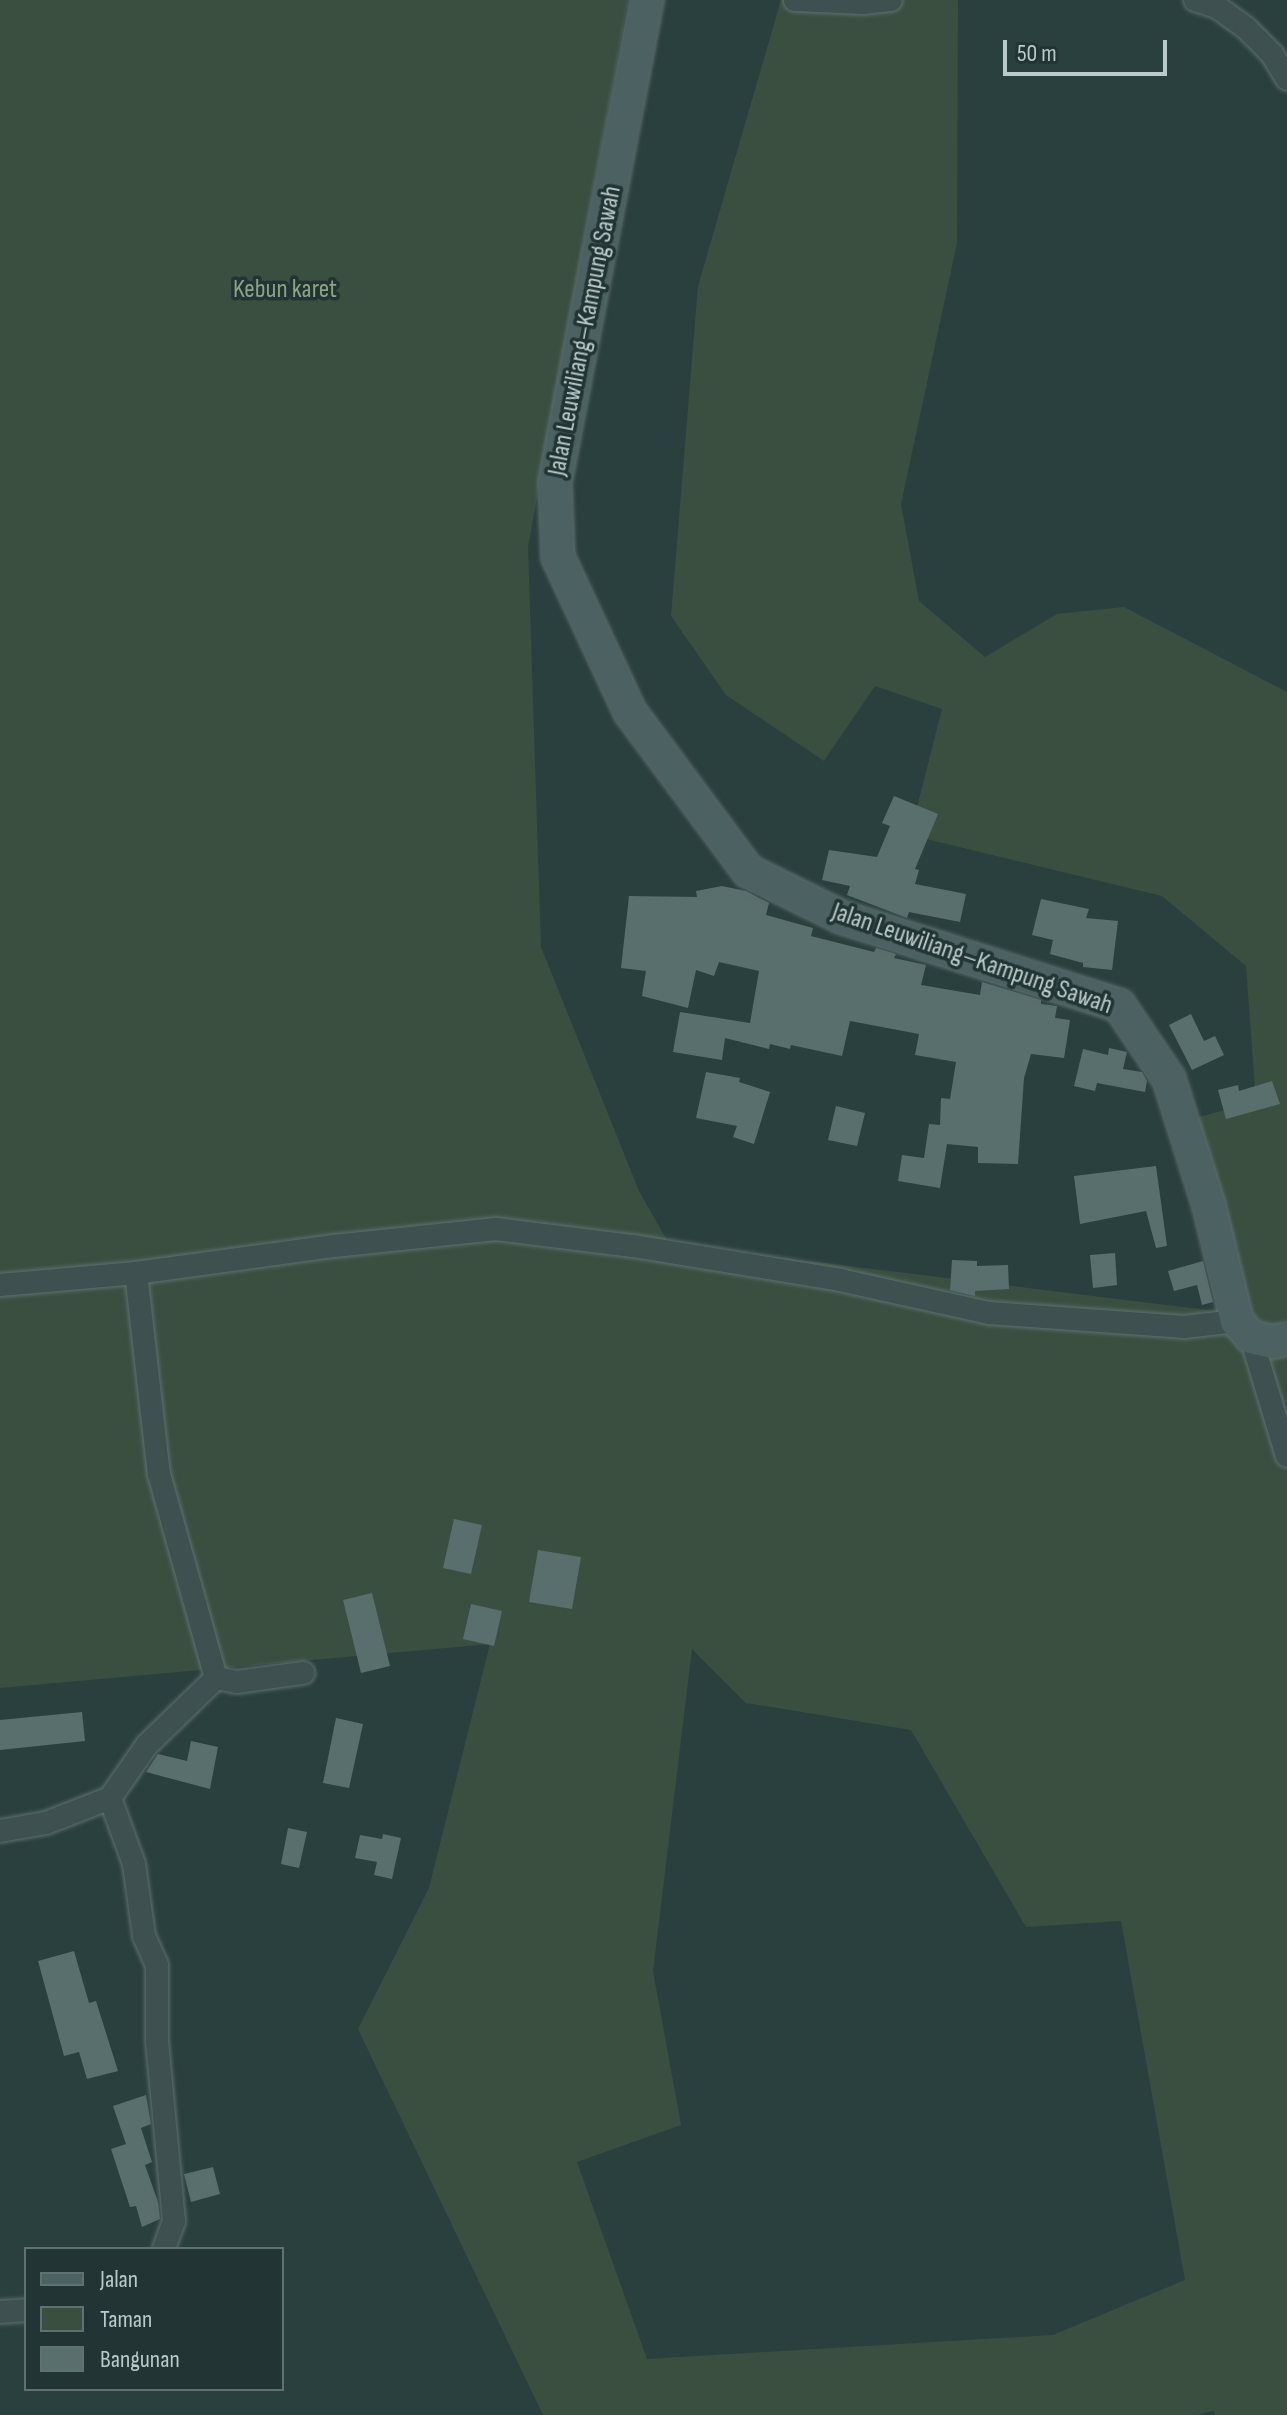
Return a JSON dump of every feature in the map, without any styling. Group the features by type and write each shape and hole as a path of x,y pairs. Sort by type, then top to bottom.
{"main road":[{"name":"Jalan Leuwiliang–Kampung Sawah","path":"647,0 555,483 558,557 630,712 748,871 841,917 1119,1005 1169,1079 1244,1329"},
{"path":"1244,1329 1273,1342 1287,1339"}],"street":[{"path":"795,0 863,3 891,0"},
{"path":"1195,0 1217,7 1246,28 1272,54 1287,79"},
{"path":"0,1285 136,1273 334,1246 496,1229 633,1246 840,1280 989,1313 1244,1329 1287,1456"},
{"path":"136,1273 159,1474 216,1678"},
{"path":"216,1678 237,1682 303,1673"},
{"path":"0,1831 46,1823 110,1798 147,1745 216,1678"},
{"path":"110,1798 134,1864 144,1936 157,1965 157,2041 174,2221 165,2247"},
{"path":"0,2312 24,2310"}],"green space":[{"name":"Kebun karet","path":"0,0 628,0 528,547 541,947 639,1191 669,1244 1248,1315 1187,1120 1256,1102 1246,966 1162,896 910,835 942,709 875,686 824,761 726,695 671,616 698,286 781,0 958,0 957,243 901,504 919,601 985,657 1057,614 1124,607 1287,692 1287,2415 1215,2415 1214,2411 1194,2415 543,2415 358,2029 429,1888 490,1644 0,1688","holes":["692,1649 746,1703 911,1730 1026,1927 1121,1921 1185,2280 1053,2335 647,2359 577,2162 681,2125 653,1971"]}],"building":[{"path":"894,796 938,814 915,869 919,870 915,884 966,894 960,922 909,912 907,918 847,895 850,886 822,880 829,850 877,857 890,826 882,823"},
{"path":"722,886 746,891 769,903 766,915 813,928 811,936 874,952 876,948 896,954 894,958 926,965 921,985 980,995 982,982 1041,1000 1041,1004 1057,1006 1055,1018 1070,1020 1064,1058 1031,1054 1024,1078 1018,1164 978,1163 978,1147 947,1144 940,1188 898,1181 902,1155 924,1158 929,1124 940,1125 941,1098 950,1099 956,1062 915,1055 919,1034 850,1021 842,1056 791,1045 790,1049 770,1044 769,1049 725,1038 722,1060 673,1052 680,1012 750,1023 759,971 719,962 714,976 696,970 688,1008 642,996 646,971 621,968 629,896 697,897 696,891"},
{"path":"1041,899 1089,909 1086,918 1118,921 1112,970 1083,967 1083,963 1050,954 1053,940 1032,935"},
{"path":"1191,1014 1204,1041 1215,1036 1224,1055 1192,1070 1169,1025"},
{"path":"1109,1048 1127,1052 1123,1069 1142,1072 1147,1081 1145,1092 1097,1083 1095,1091 1074,1086 1083,1049 1108,1055"},
{"path":"706,1072 740,1078 739,1082 770,1092 754,1144 733,1137 737,1126 696,1118"},
{"path":"1272,1081 1280,1104 1226,1119 1218,1090 1238,1085 1239,1091"},
{"path":"836,1106 865,1113 857,1146 828,1140"},
{"path":"1156,1166 1167,1246 1156,1248 1146,1211 1080,1224 1074,1176"},
{"path":"1115,1253 1117,1285 1093,1288 1090,1255"},
{"path":"952,1260 977,1261 977,1266 1008,1265 1009,1289 975,1291 975,1296 950,1290"},
{"path":"1203,1261 1213,1302 1202,1305 1197,1285 1174,1291 1168,1271"},
{"path":"454,1519 482,1525 471,1574 443,1568"},
{"path":"538,1550 581,1557 572,1609 529,1602"},
{"path":"372,1593 390,1666 361,1673 343,1600"},
{"path":"471,1604 502,1611 494,1646 463,1639"},
{"path":"82,1712 85,1741 0,1750 0,1720"},
{"path":"336,1718 363,1724 349,1788 323,1783"},
{"path":"191,1741 218,1747 210,1789 146,1772 158,1754 187,1761"},
{"path":"288,1828 307,1832 299,1868 281,1864"},
{"path":"383,1834 401,1838 392,1879 374,1875 377,1862 355,1858 360,1835 382,1839"},
{"path":"74,1951 89,2003 96,2001 118,2071 87,2079 79,2052 64,2056 38,1961"},
{"path":"146,2095 151,2124 141,2128 152,2162 145,2165 158,2202 160,2219 142,2227 136,2206 130,2207 111,2149 126,2144 113,2106"},
{"path":"213,2167 220,2194 191,2202 184,2174"}]}
